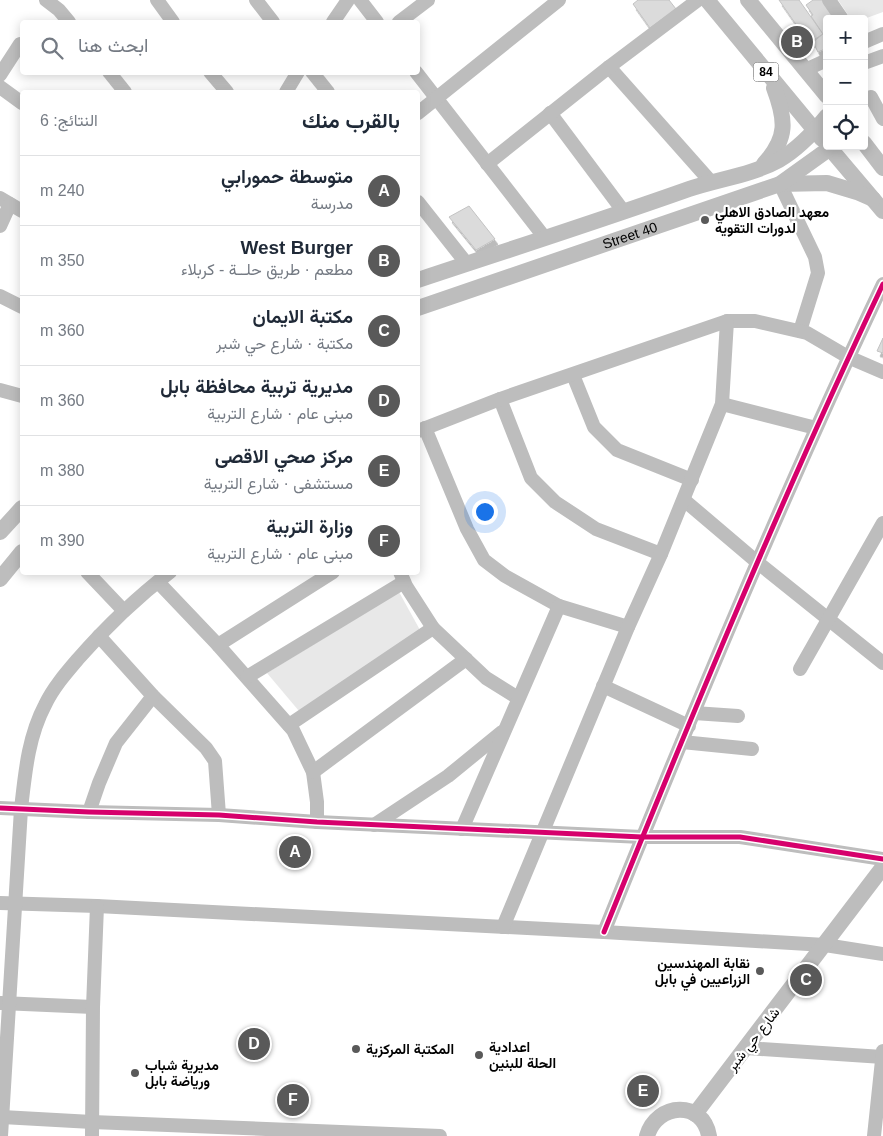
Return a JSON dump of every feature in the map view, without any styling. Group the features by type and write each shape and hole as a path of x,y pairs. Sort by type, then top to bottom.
{"main road":[{"name":"84","path":"707,0 823,139"},
{"name":"84","path":"748,0 817,64 823,80"},
{"path":"760,168 776,149 783,131 784,121 781,107 770,77"},
{"name":"Street 40","path":"420,279 711,182 760,168 779,160 807,140 823,121"},
{"path":"868,148 883,168"},
{"name":"Street 40","path":"420,307 780,184 825,150"},
{"name":"84","path":"833,150 878,205"},
{"path":"780,184 827,183 850,189 878,205"},
{"path":"0,532 20,510"},
{"path":"0,579 20,554"},
{"name":"شارع حي شبر","path":"695,1114 883,867"},
{"path":"646,1133 654,1120 669,1110 687,1110 701,1119 710,1135"}],"street":[{"path":"46,0 59,10 67,20"},
{"path":"157,0 172,20"},
{"path":"256,0 271,20"},
{"path":"333,20 348,0"},
{"path":"360,0 375,20"},
{"path":"402,20 428,0"},
{"path":"420,111 559,0"},
{"path":"487,164 609,67 698,0"},
{"path":"828,0 839,15"},
{"path":"868,40 883,34"},
{"path":"0,75 20,44"},
{"path":"868,62 883,56"},
{"path":"609,67 711,182"},
{"path":"111,75 123,90"},
{"path":"213,75 225,90"},
{"path":"287,90 296,75"},
{"path":"314,75 326,90"},
{"path":"418,75 545,238"},
{"path":"0,87 20,102"},
{"path":"871,97 883,119"},
{"path":"550,114 624,212"},
{"path":"780,184 815,257 818,273 800,331"},
{"path":"0,226 11,204"},
{"path":"420,205 467,264"},
{"path":"604,932 757,562 848,357 883,284"},
{"path":"0,296 20,305"},
{"path":"502,927 628,627 684,500 722,404 727,321"},
{"path":"628,627 559,606 505,576 484,560 467,529 421,429 500,399 727,321 755,321 807,332 848,357 883,372"},
{"path":"574,375 594,427 617,450 692,480"},
{"path":"2,394 20,396"},
{"path":"500,399 531,478 555,502 596,529 661,554"},
{"path":"722,404 816,428"},
{"path":"684,500 757,562 883,663"},
{"path":"800,669 883,523"},
{"path":"90,575 124,612"},
{"path":"1,1136 4,1004 15,903 26,760 44,706 58,682 99,636 166,575"},
{"path":"218,645 328,575"},
{"path":"246,678 402,577 433,628 486,678 518,698"},
{"path":"158,582 218,645 293,730 313,772 318,802 317,822"},
{"path":"462,829 559,606"},
{"path":"289,725 433,628"},
{"path":"99,636 153,696 206,748 215,761 219,815"},
{"path":"313,772 466,659"},
{"path":"604,686 691,719 738,716"},
{"path":"89,812 116,743 153,696"},
{"path":"374,825 448,776 504,730"},
{"path":"682,742 752,750"},
{"path":"0,808 219,815 374,825 642,837 740,838 883,859"},
{"path":"0,903 97,906 604,932 825,945 883,954"},
{"path":"92,1129 93,1007 97,906"},
{"path":"4,1004 93,1007"},
{"path":"746,1048 883,1057"},
{"path":"874,1136 883,1051"},
{"path":"2,1117 92,1129 440,1136"}],"shaded area":[{"path":"838,0 883,0 883,12 868,18 868,15 848,15"},
{"path":"399,592 420,630 299,711 267,673"}],"building":[{"path":"638,0 669,0 676,9 650,28 633,4"},
{"path":"779,0 799,0 823,34 809,43"},
{"path":"813,0 826,0 836,15 823,15 823,34 811,16 813,15 806,5"},
{"path":"823,34 823,50 818,52 813,42"},
{"path":"469,206 495,239 476,250 449,217"},
{"path":"883,338 883,353 877,351"}],"cycle path":[{"path":"604,932 739,606 809,444 883,284"},
{"path":"0,808 219,815 317,822 642,837 740,837 883,859"}],"place":[{"name":"West Burger","path":"797,42"},
{"name":"معهد الصادق الاهلي لدورات التقويه","path":"705,220"},
{"name":"متوسطة حمورابي","path":"295,852"},
{"name":"نقابة المهندسين الزراعيين في بابل","path":"760,971"},
{"name":"مكتبة الايمان","path":"806,980"},
{"name":"مديرية تربية محافظة بابل","path":"254,1044"},
{"name":"المكتبة المركزية","path":"356,1049"},
{"name":"اعدادية الحلة للبنين","path":"479,1055"},
{"name":"مديرية شباب ورياضة بابل","path":"135,1073"},
{"name":"مركز صحي الاقصى","path":"643,1091"},
{"name":"وزارة التربية","path":"293,1100"}]}
